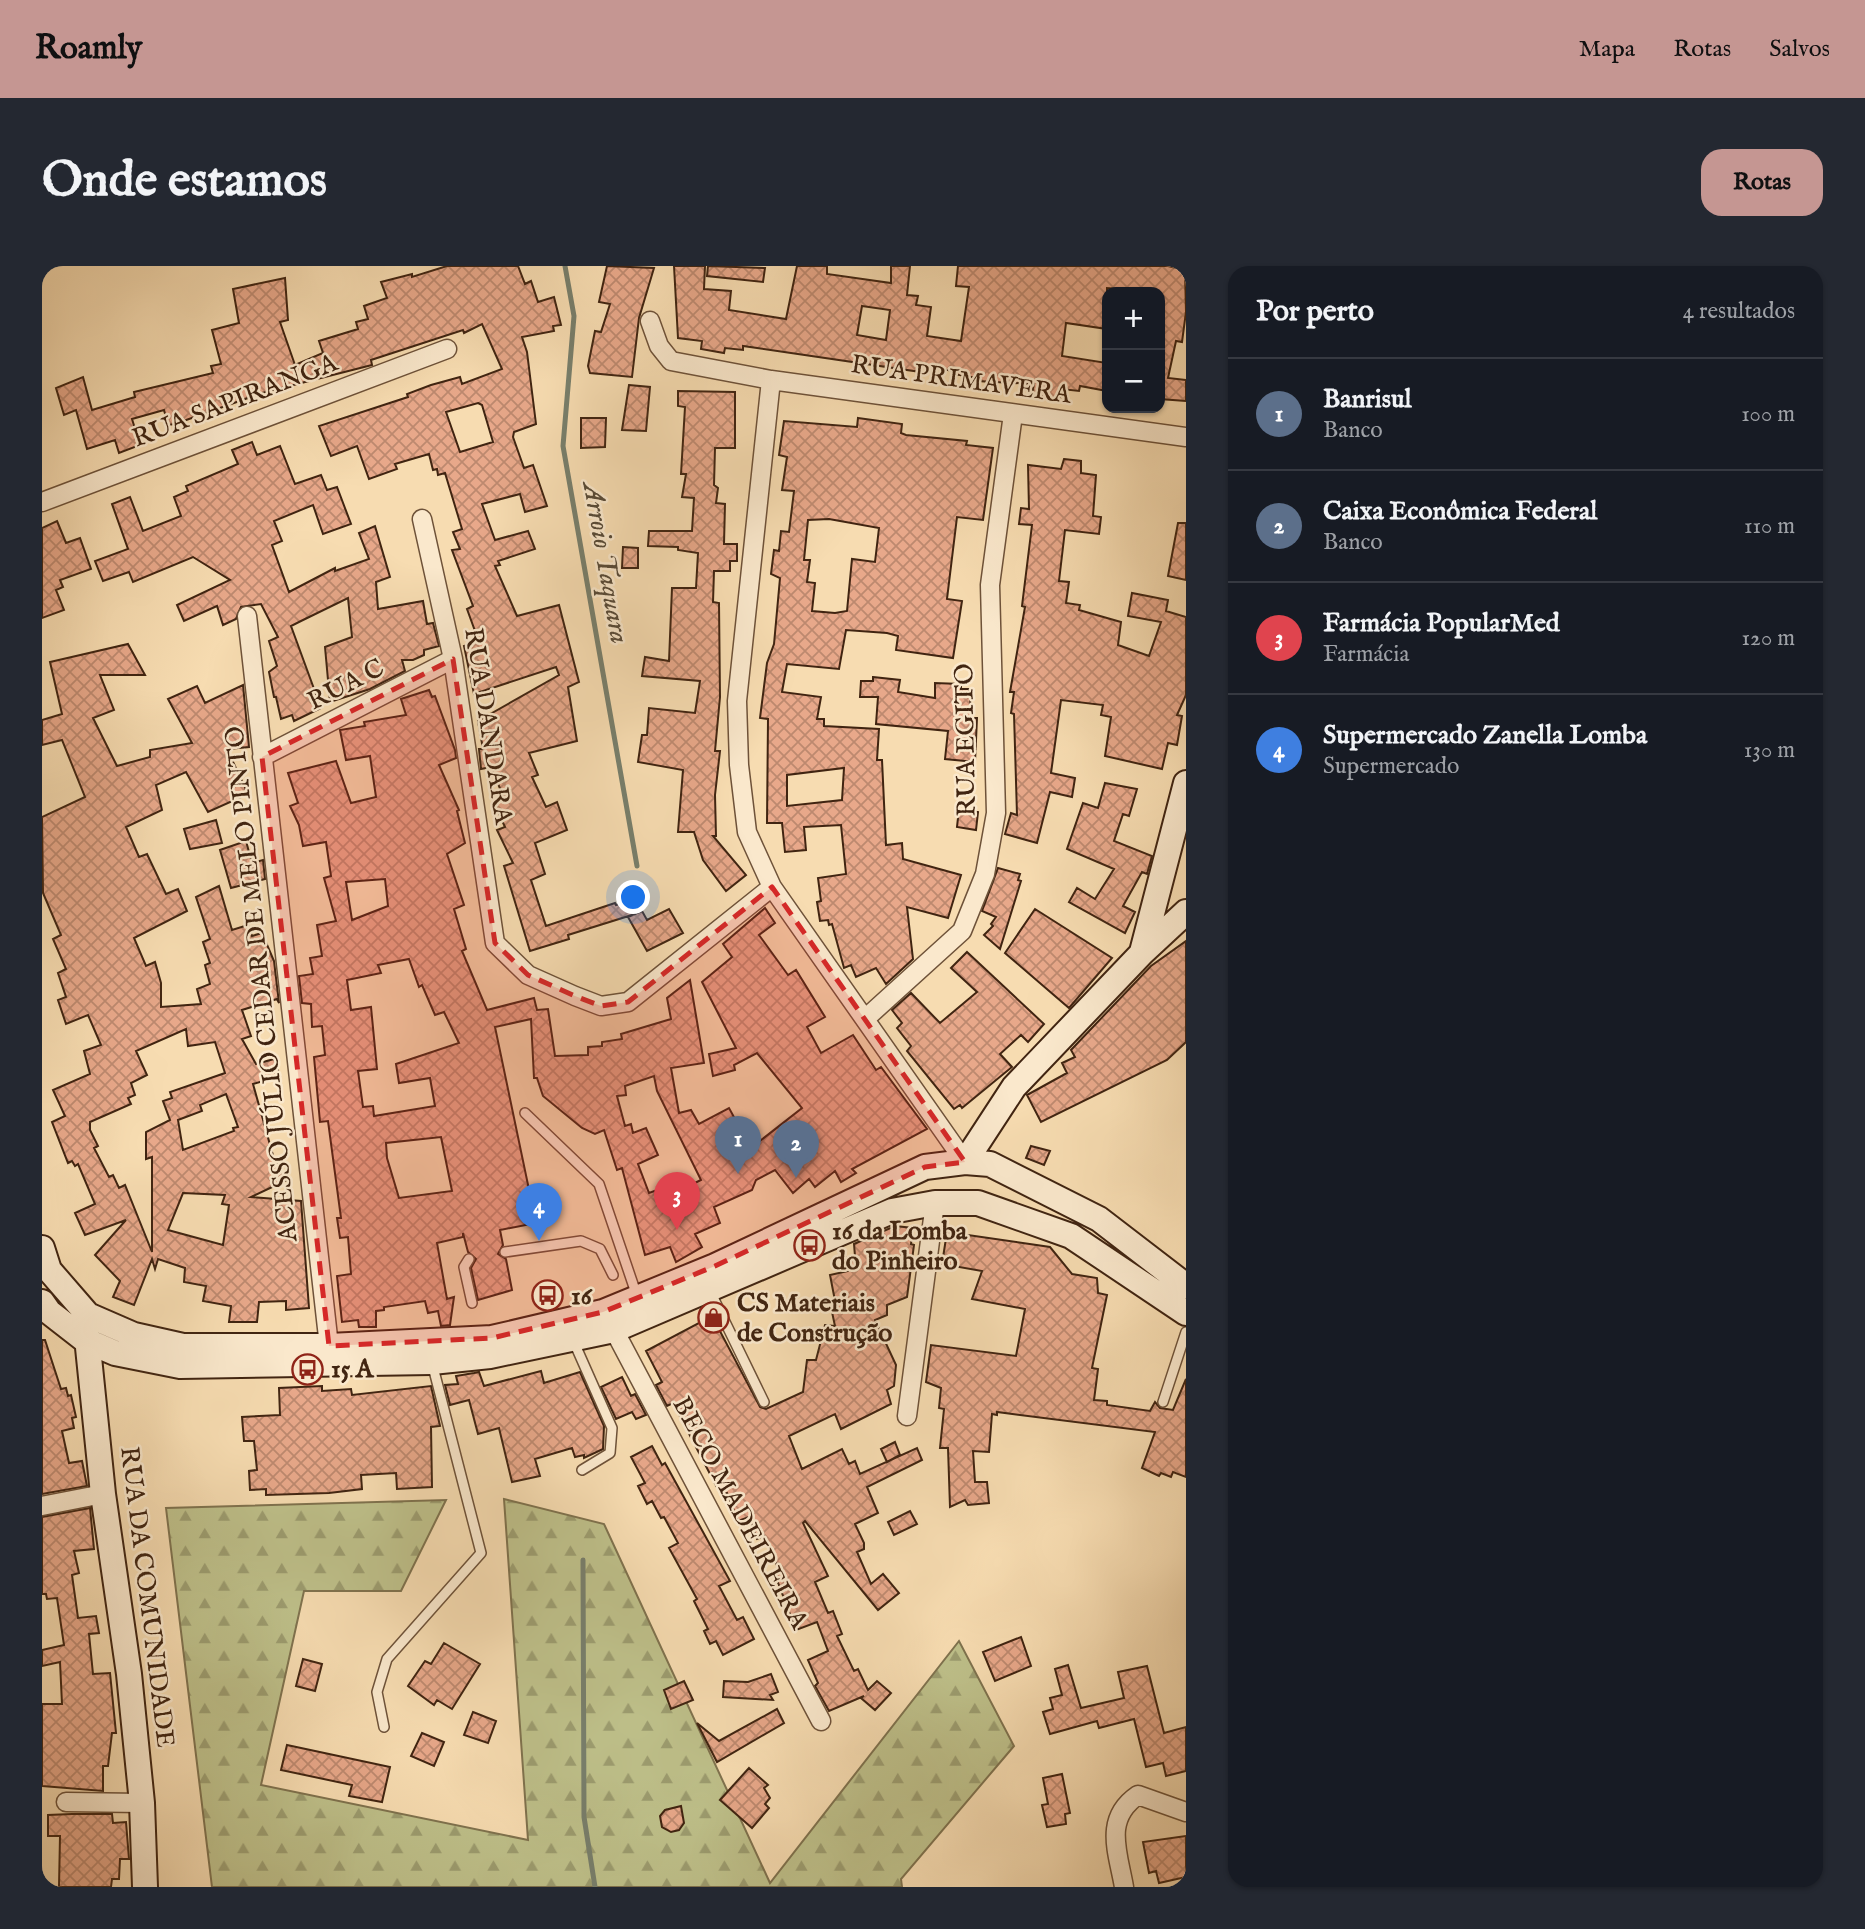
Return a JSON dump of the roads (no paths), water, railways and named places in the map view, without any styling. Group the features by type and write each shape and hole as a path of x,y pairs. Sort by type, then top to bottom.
{"main road":[{"path":"1142,953 1186,783"},
{"path":"965,1162 1014,1087 1142,953 1186,912"},
{"path":"42,1248 49,1270 88,1315 134,1335 183,1346 329,1346 492,1338 603,1312 715,1266 925,1167 965,1162 990,1164 1099,1219 1186,1286"},
{"path":"978,1203 990,1164"},
{"path":"925,1167 935,1203"},
{"path":"42,1302 49,1312 85,1340 115,1353 180,1366 432,1362 490,1356 614,1330 892,1211 935,1203 978,1203 1071,1236 1186,1313"},
{"name":"RUA DA COMUNIDADE","path":"88,1315 85,1340 103,1494 130,1674 142,1803 145,1887"}],"street":[{"name":"RUA PRIMAVERA","path":"650,321 659,346 671,361 771,380 1186,437"},
{"name":"RUA SAPIRANGA","path":"42,502 447,349"},
{"path":"771,380 737,701 739,765 747,832 772,887 965,1162"},
{"name":"RUA EGITO","path":"865,1019 962,931 985,874 996,813 990,585 1013,414"},
{"name":"RUA DANDARA","path":"422,519 453,659 495,943 528,975 575,996 601,1006 628,1002 772,887"},
{"name":"ACESSO JÚLIO CEDAR DE MELO PINTO","path":"247,617 329,1346"},
{"name":"RUA C","path":"262,757 453,659"},
{"path":"907,1416 935,1203"},
{"name":"BECO MADEIREIRA","path":"614,1330 821,1721"},
{"path":"42,1506 103,1494"},
{"path":"1124,1887 1114,1829 1124,1805 1138,1795 1186,1812"},
{"path":"66,1802 142,1803"}],"lane":[{"path":"525,1113 599,1184 626,1270 638,1298"},
{"path":"505,1252 581,1241 600,1249 613,1275"},
{"path":"469,1259 464,1267 472,1303"},
{"path":"710,1290 764,1402"},
{"path":"1163,1402 1186,1332"},
{"path":"572,1339 612,1428 613,1439 610,1453 582,1470"},
{"path":"384,1727 377,1692 387,1659 481,1553 432,1362"}],"waterway":[{"name":"Arroio Taquara","path":"565,266 574,316 563,446 637,866"},
{"path":"583,1560 584,1817 595,1887"}],"place":[{"name":"Banrisul","path":"738,1174"},
{"name":"Caixa Econômica Federal","path":"796,1178"},
{"name":"Farmácia PopularMed","path":"677,1230"},
{"name":"Supermercado Zanella Lomba","path":"539,1241"},
{"name":"16 da Lomba do Pinheiro","path":"809,1246"},
{"name":"16","path":"548,1296"},
{"name":"CS Materiais de Construção","path":"714,1318"},
{"name":"15 A","path":"308,1369"}]}
